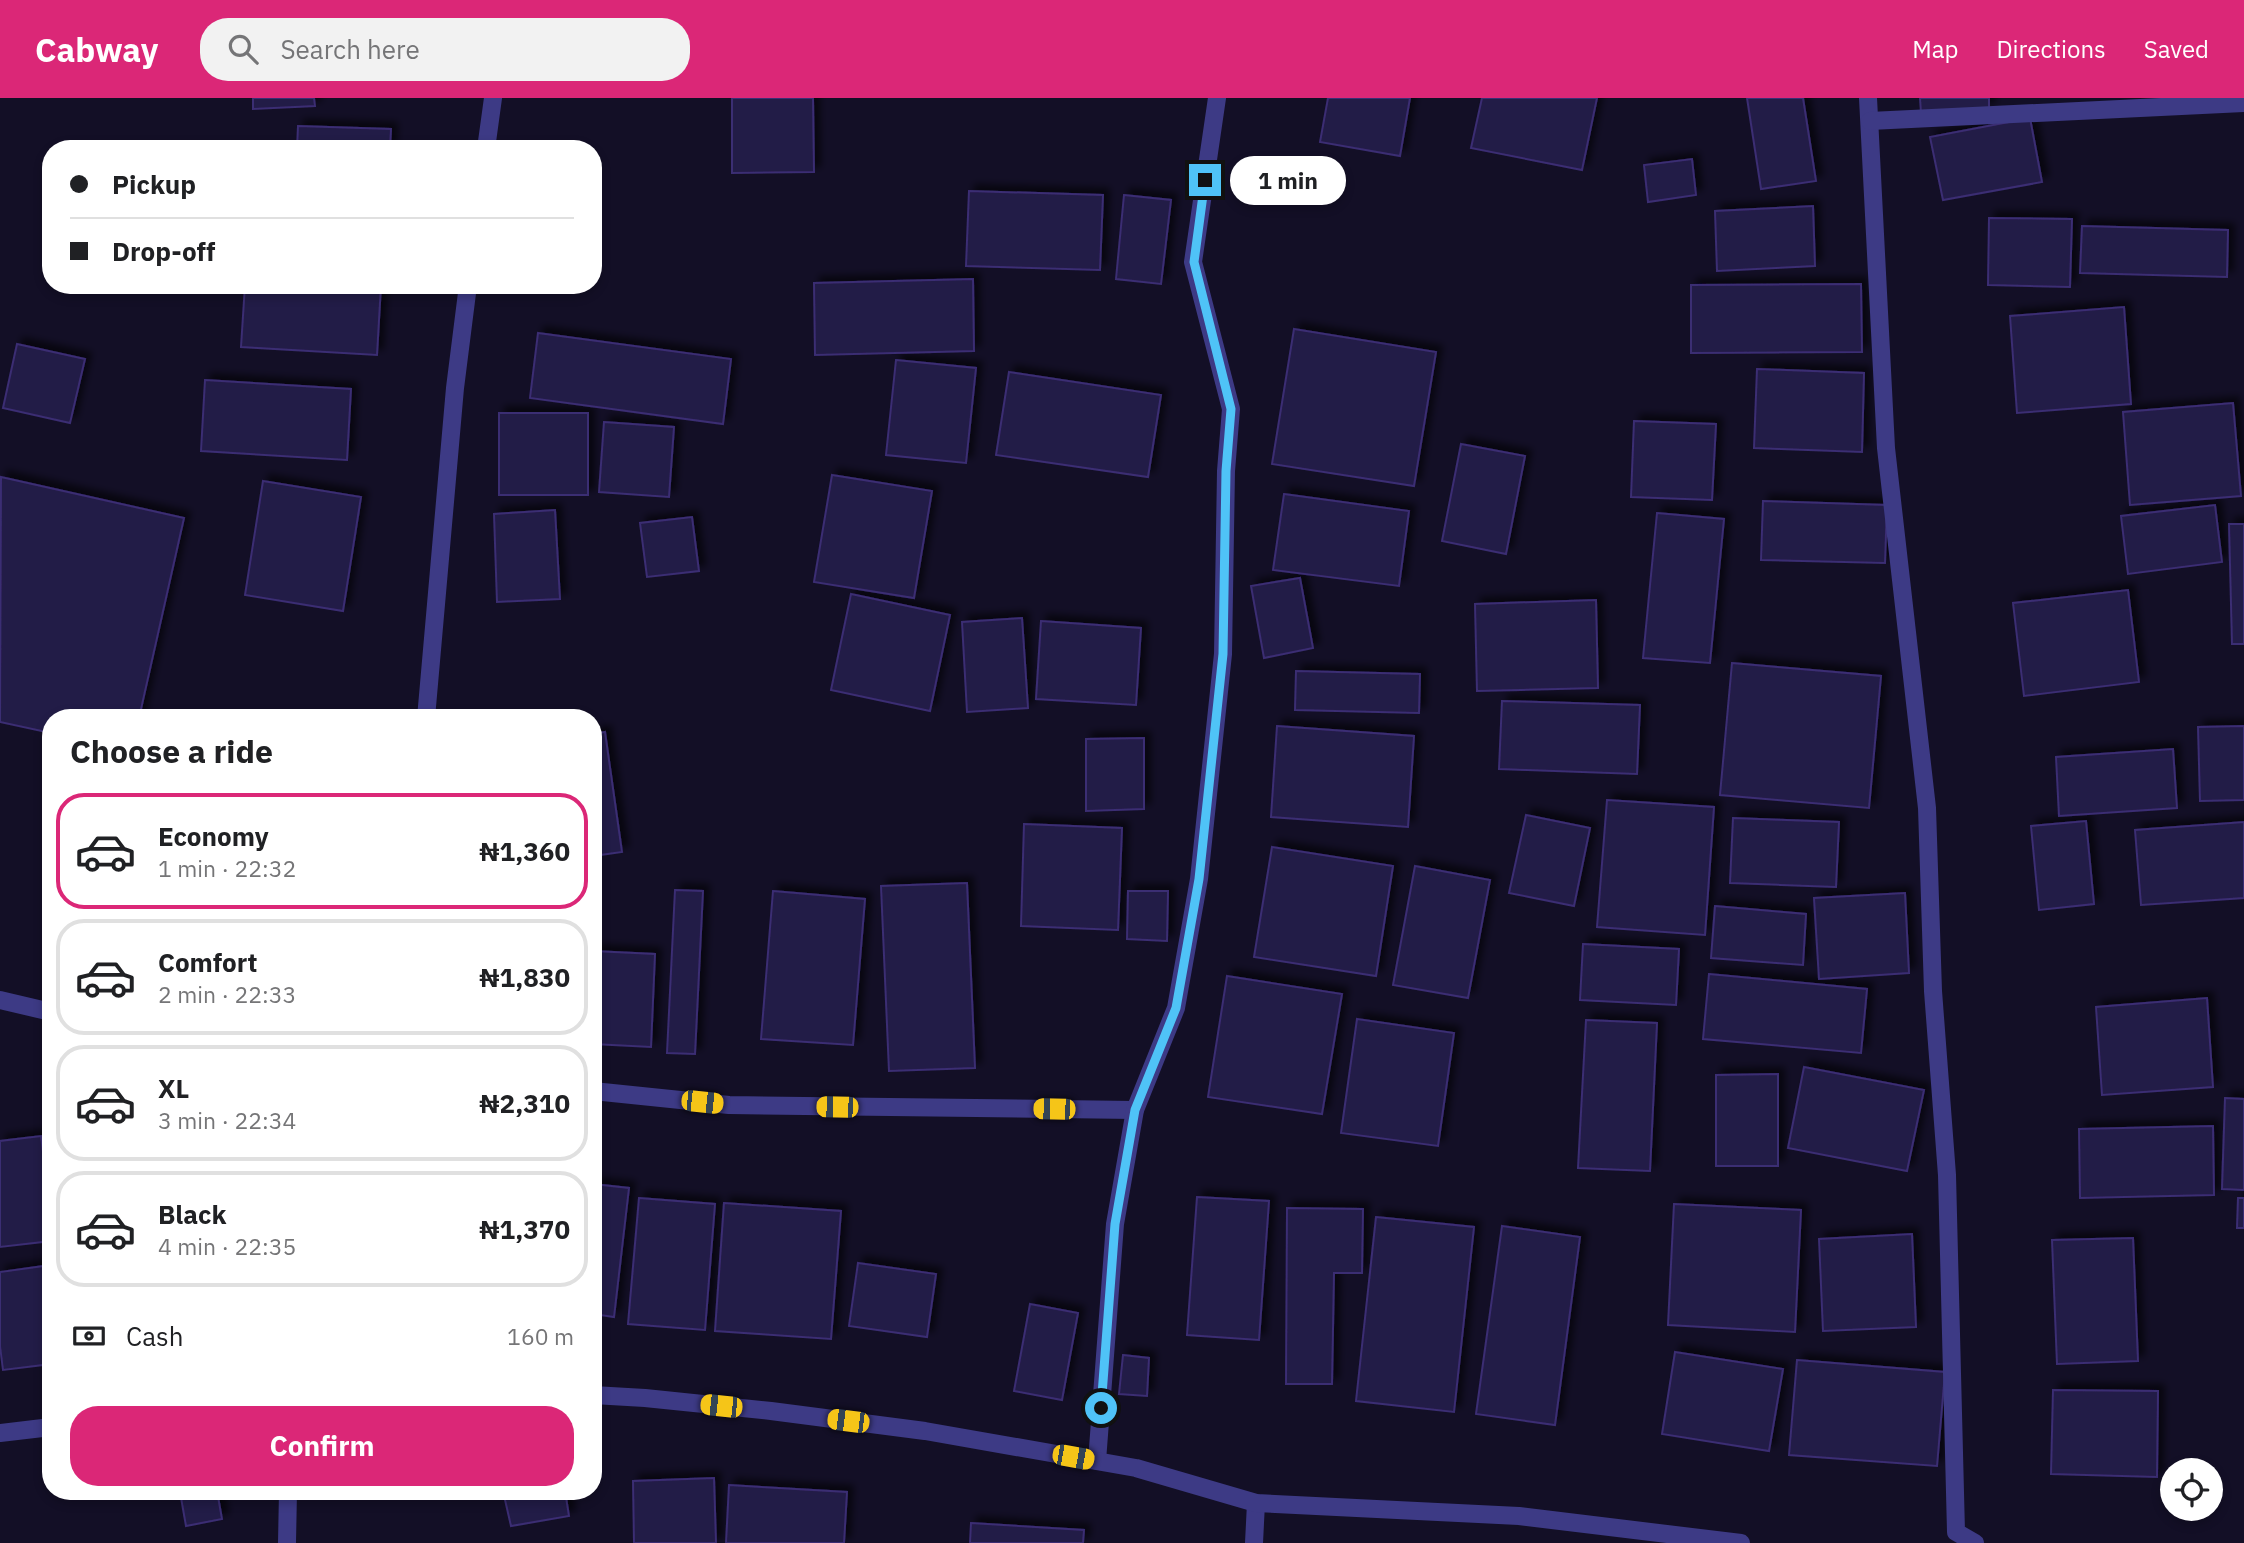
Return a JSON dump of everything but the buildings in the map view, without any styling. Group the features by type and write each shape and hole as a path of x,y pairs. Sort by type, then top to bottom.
{"street":[{"path":"487,140 493,98"},
{"path":"1097,1461 1115,1224 1135,1110 1176,1008 1199,879 1223,654 1226,471 1231,409 1194,262 1217,98"},
{"path":"1868,98 1886,448 1927,808 1933,991 1947,1175 1956,1532 1975,1543"},
{"path":"1870,121 2244,103"},
{"path":"427,709 455,388 467,294"},
{"path":"0,1000 42,1010"},
{"path":"602,1092 729,1105 1135,1110"},
{"path":"602,1396 900,1427 1136,1468 1256,1503 1519,1516 1741,1543"},
{"path":"0,1433 42,1428"},
{"path":"287,1543 288,1500"},
{"path":"1254,1543 1256,1503"}],"route":[{"path":"1101,1408 1115,1224 1135,1110 1176,1008 1199,879 1223,654 1226,471 1231,409 1194,262 1205,180"}]}
